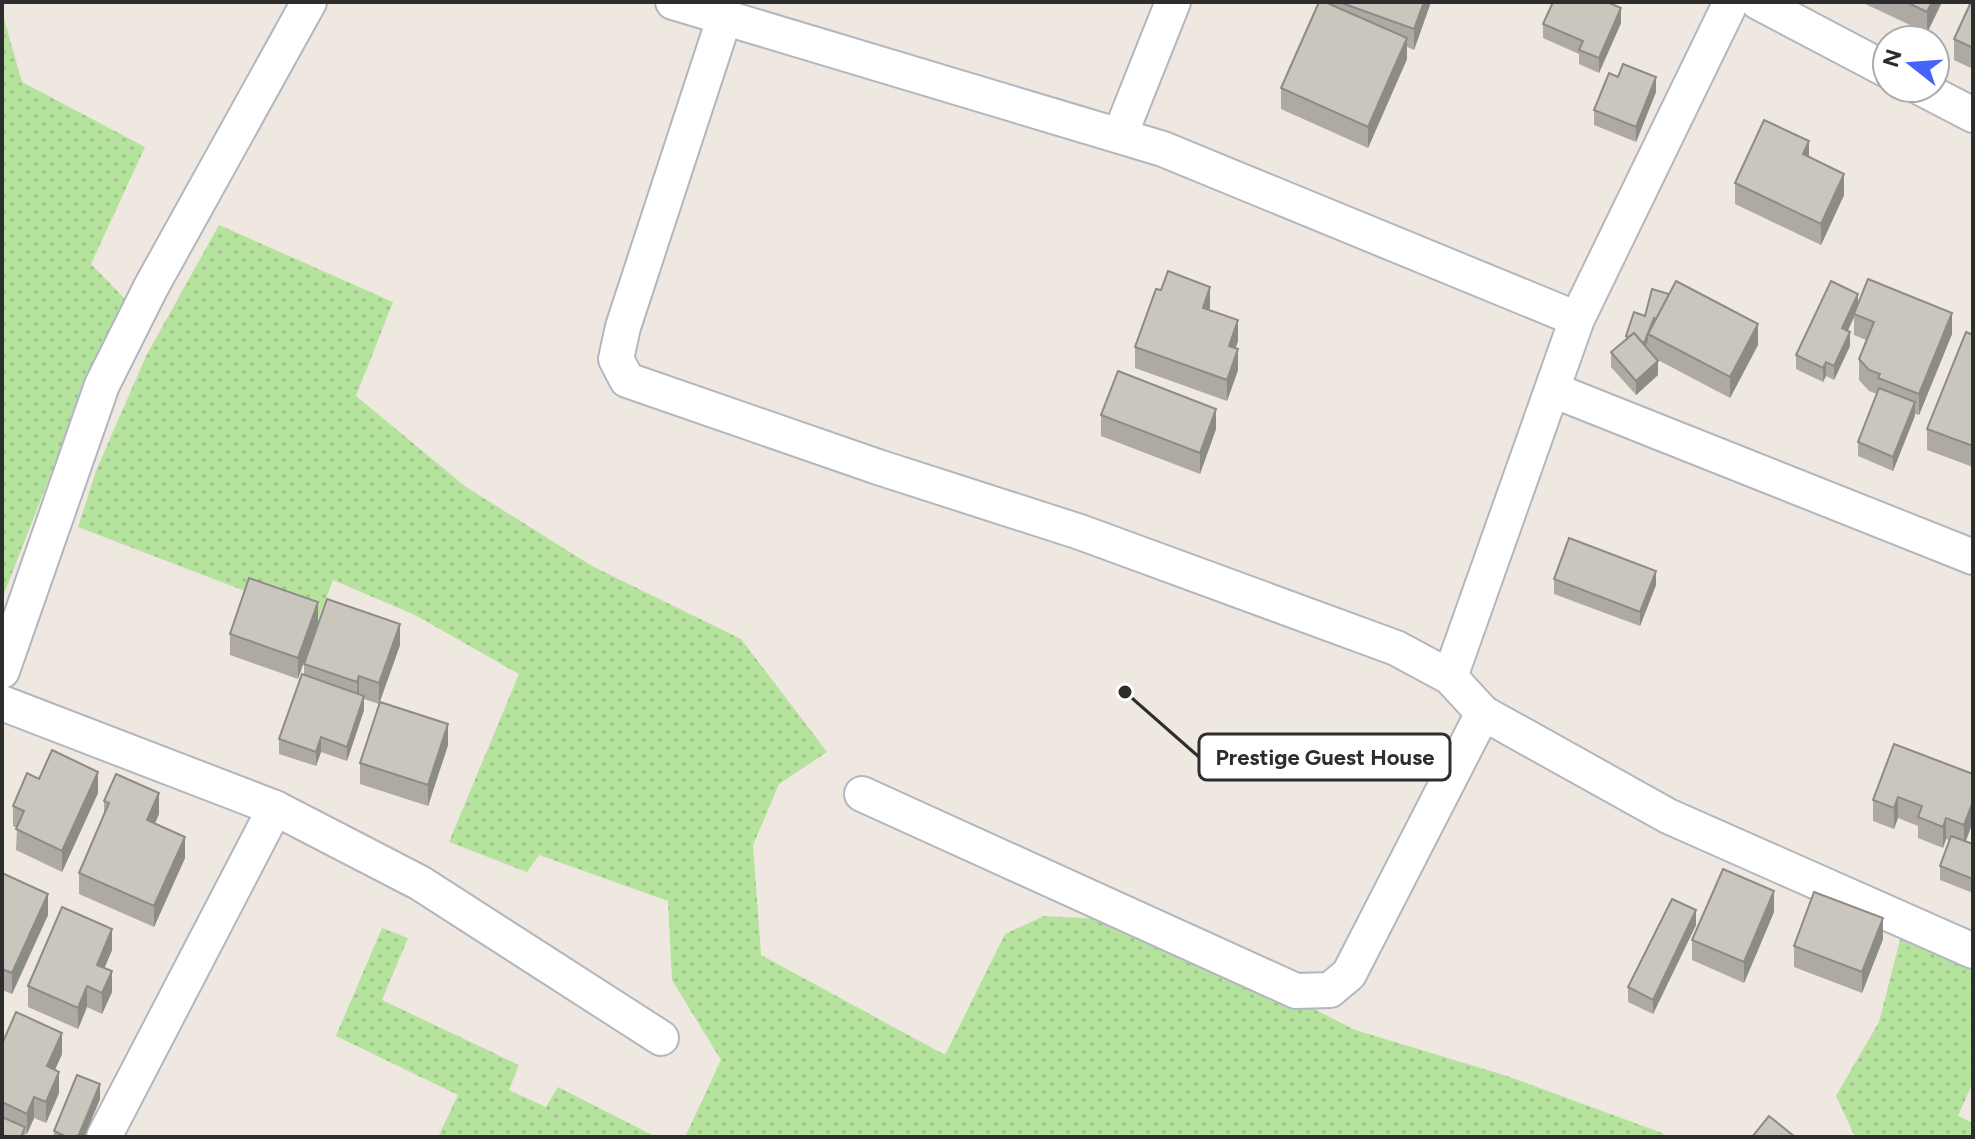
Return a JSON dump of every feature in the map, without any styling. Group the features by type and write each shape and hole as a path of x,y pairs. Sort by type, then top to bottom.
{"street":[{"path":"2,671 102,385 151,287 309,2"},
{"path":"673,2 1163,149 1577,319"},
{"path":"1120,135 1173,2"},
{"path":"1450,677 1577,319 1731,2"},
{"path":"1758,2 1871,62"},
{"path":"725,16 623,327 616,359 627,380 878,467 1080,532 1396,648 1450,677 1483,713 1668,816 1973,951"},
{"path":"1951,104 1973,115"},
{"path":"1553,390 1973,557"},
{"path":"2,703 275,808 420,883 661,1038"},
{"path":"862,794 1296,991 1330,990 1349,974 1483,713"},
{"path":"104,1137 275,808"}],"green space":[{"path":"2,12 22,82 145,147 91,264 128,302 71,422 2,599"},
{"path":"219,225 393,302 356,396 466,487 592,566 741,639 827,752 779,784 753,845 761,955 945,1055 1005,934 1044,916 1102,919 1314,1009 1355,1030 1504,1075 1667,1137 685,1137 721,1060 672,980 668,901 539,855 527,872 449,842 519,674 415,615 333,580 318,619 78,527 96,471 146,356"},
{"path":"382,928 408,938 382,1000 519,1065 509,1090 546,1107 558,1087 656,1137 438,1137 458,1095 336,1036"},
{"path":"1901,936 1973,961 1973,1082 1958,1116 1973,1123 1973,1137 1855,1137 1836,1096 1879,1022"}],"building":[{"path":"1319,2 1407,38 1368,127 1281,88"},
{"path":"1339,2 1424,2 1414,29"},
{"path":"1553,2 1607,2 1621,8 1599,58 1579,50 1583,41 1543,24"},
{"path":"1906,2 1932,2 1927,12"},
{"path":"1973,2 1973,48 1954,39"},
{"path":"1623,64 1656,77 1636,127 1594,110 1609,73 1618,77"},
{"path":"1764,120 1809,141 1803,154 1844,174 1821,224 1735,183"},
{"path":"1168,271 1210,287 1203,308 1238,320 1229,346 1238,349 1227,380 1135,347 1156,289 1161,290"},
{"path":"1868,279 1952,313 1919,394 1878,378 1880,374 1869,370 1859,359 1874,322 1854,314"},
{"path":"1676,281 1758,324 1730,377 1648,334"},
{"path":"1831,281 1858,294 1842,328 1850,332 1834,366 1826,362 1823,368 1796,355"},
{"path":"1652,289 1669,294 1654,318 1644,343 1634,333 1626,336 1634,312 1645,316"},
{"path":"1966,332 1973,335 1973,446 1927,429"},
{"path":"1634,333 1658,361 1636,381 1611,352"},
{"path":"1118,371 1216,409 1200,453 1101,415"},
{"path":"1879,388 1915,402 1893,457 1858,442"},
{"path":"1569,538 1656,571 1640,612 1554,579"},
{"path":"249,578 318,602 298,658 230,634"},
{"path":"327,599 400,624 379,683 359,676 357,682 304,664"},
{"path":"302,674 364,696 347,747 321,737 316,752 279,739"},
{"path":"380,702 448,724 428,785 360,763"},
{"path":"1894,744 1973,774 1973,801 1964,825 1946,818 1943,827 1918,817 1922,806 1898,797 1894,808 1873,800"},
{"path":"52,750 98,772 62,851 16,829 24,811 13,806 27,773 39,779"},
{"path":"116,774 159,793 147,820 185,837 154,906 79,873 109,803 104,801"},
{"path":"1951,836 1973,844 1973,879 1940,866"},
{"path":"1723,869 1774,891 1744,962 1692,940"},
{"path":"2,873 48,894 12,973 2,969"},
{"path":"1814,892 1883,918 1862,972 1794,946"},
{"path":"1672,899 1696,910 1653,1000 1628,987"},
{"path":"62,907 112,929 97,965 112,971 102,993 87,986 78,1008 28,986"},
{"path":"16,1012 62,1033 47,1066 59,1072 46,1102 34,1097 27,1114 2,1102 2,1044"},
{"path":"77,1075 100,1084 78,1137 67,1137 54,1131"},
{"path":"1769,1116 1795,1137 1752,1137"},
{"path":"2,1117 25,1127 21,1137 2,1137"}],"place":[{"name":"Prestige Guest House","path":"1125,692"}]}
